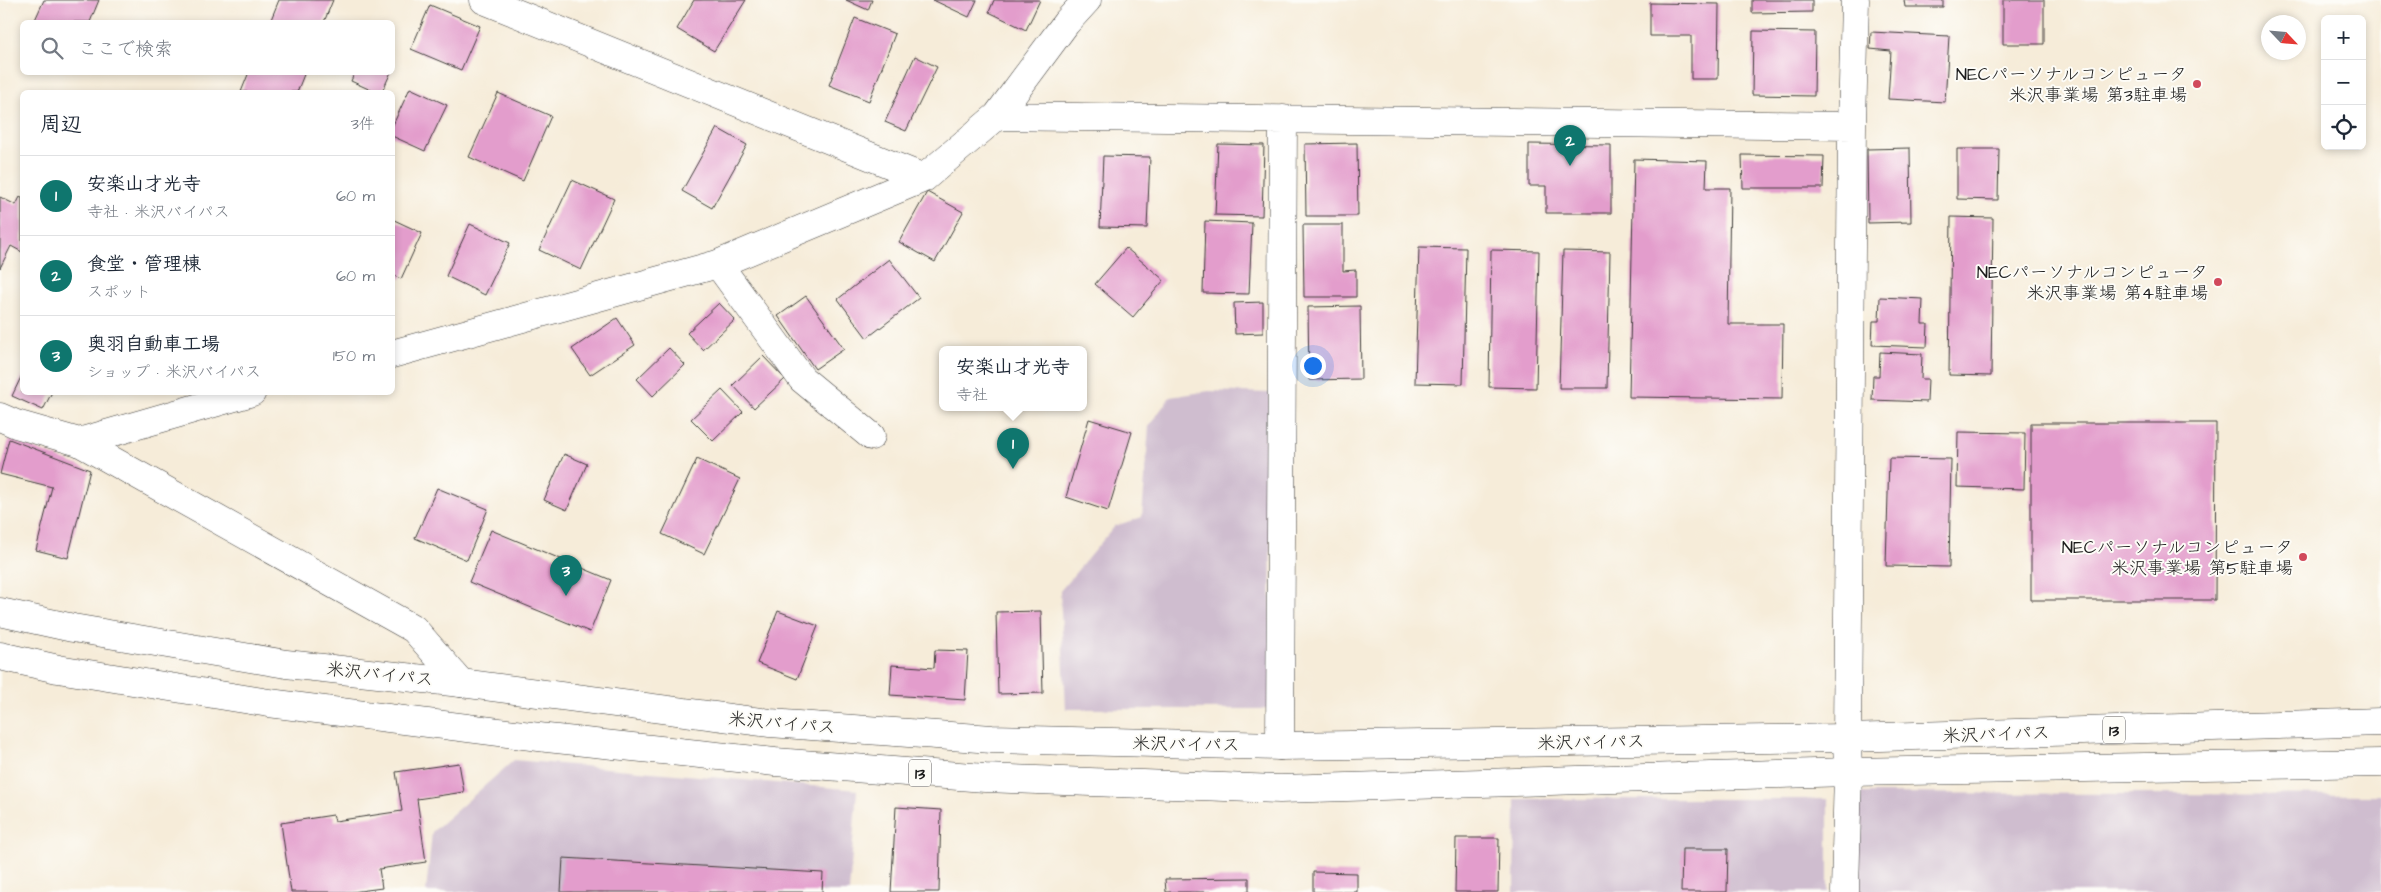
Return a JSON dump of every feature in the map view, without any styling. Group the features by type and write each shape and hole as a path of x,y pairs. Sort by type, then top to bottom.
{"main road":[{"path":"484,0 924,178"},
{"path":"395,353 718,264 924,178 997,116 1066,23 1087,0"},
{"path":"1845,892 1848,772 1846,738 1855,0"},
{"path":"997,116 1852,126"},
{"path":"1280,746 1283,119"},
{"path":"718,264 802,379 871,436"},
{"path":"79,442 242,395"},
{"path":"0,417 16,424 79,442 414,629 461,683"},
{"name":"米沢バイパス","path":"0,612 73,628 286,664 461,683 779,724 992,739 1280,746 1846,738 2381,722"},
{"name":"米沢バイパス","path":"0,656 58,669 269,703 547,738 775,762 985,778 1280,789 1848,772 2381,763"}],"shaded area":[{"path":"1209,391 1270,393 1271,709 1066,709 1060,591 1115,526 1142,517 1149,426 1170,397"},
{"path":"514,760 857,790 849,892 426,892 432,832"},
{"path":"1855,793 2381,795 2381,892 1854,892"},
{"path":"1515,799 1828,799 1828,892 1514,892"}],"building":[{"path":"44,0 99,0 91,20 35,20"},
{"path":"279,0 333,0 325,20 271,20"},
{"path":"694,0 746,0 714,51 677,29"},
{"path":"846,0 872,0 868,10"},
{"path":"933,0 977,0 969,17"},
{"path":"994,0 1040,0 1026,30 989,12"},
{"path":"1752,0 1812,0 1812,12 1752,13"},
{"path":"1904,0 1943,0 1943,7 1905,7"},
{"path":"2003,0 2044,0 2044,44 2003,44"},
{"path":"1650,3 1719,4 1718,79 1691,79 1691,36 1650,36"},
{"path":"430,5 480,26 461,70 411,49"},
{"path":"855,18 895,34 869,101 829,85"},
{"path":"1753,31 1815,32 1814,96 1752,95"},
{"path":"1871,32 1949,36 1945,102 1888,99 1891,51 1870,49"},
{"path":"915,56 937,67 906,131 885,122"},
{"path":"248,75 304,75 298,90 242,90"},
{"path":"354,75 390,75 383,90 371,90 351,81"},
{"path":"410,88 447,105 425,151 395,137 395,120"},
{"path":"498,93 551,116 523,181 469,157"},
{"path":"717,128 747,145 712,208 682,191"},
{"path":"1357,143 1358,216 1306,216 1305,144"},
{"path":"1218,144 1264,145 1262,216 1215,215"},
{"path":"1529,144 1611,145 1611,213 1546,213 1546,186 1529,186"},
{"path":"1910,148 1911,222 1868,223 1867,149"},
{"path":"1957,149 1999,149 1998,200 1957,199"},
{"path":"1742,155 1824,156 1823,188 1743,188"},
{"path":"1103,156 1150,157 1147,228 1100,227"},
{"path":"1634,159 1707,161 1706,188 1730,188 1728,324 1783,324 1782,399 1629,397"},
{"path":"572,180 614,199 581,270 539,250"},
{"path":"927,192 963,212 935,262 899,242"},
{"path":"0,197 16,205 20,197 20,251 11,246 0,268"},
{"path":"1951,217 1993,218 1991,376 1949,375"},
{"path":"395,220 422,233 401,279 395,276"},
{"path":"1205,221 1252,223 1249,294 1203,293"},
{"path":"470,224 510,243 485,295 446,276"},
{"path":"1303,225 1343,225 1343,271 1356,270 1356,297 1304,297"},
{"path":"1419,247 1466,248 1463,384 1415,383"},
{"path":"1126,248 1164,280 1133,317 1095,284"},
{"path":"1491,250 1539,251 1536,388 1489,387"},
{"path":"1563,251 1610,252 1607,388 1559,388"},
{"path":"889,259 919,298 867,338 838,299"},
{"path":"806,296 844,349 815,369 778,316"},
{"path":"1880,297 1923,299 1922,324 1928,324 1927,347 1872,345 1873,321 1879,321"},
{"path":"1263,302 1263,333 1235,334 1234,303"},
{"path":"719,303 735,320 703,350 687,333"},
{"path":"1360,306 1361,379 1309,380 1308,307"},
{"path":"617,318 635,345 590,375 572,349"},
{"path":"669,348 685,365 653,396 637,379"},
{"path":"1880,352 1922,354 1921,379 1928,379 1927,402 1872,400 1873,376 1879,376"},
{"path":"763,356 785,379 754,408 733,385"},
{"path":"20,379 20,395 50,395 43,410 12,396"},
{"path":"722,390 743,412 713,441 691,419"},
{"path":"1089,419 1132,432 1108,511 1066,497"},
{"path":"2031,423 2216,423 2215,600 2031,600"},
{"path":"1958,432 2025,433 2024,489 1957,487"},
{"path":"9,439 90,470 68,558 36,550 52,487 0,474"},
{"path":"564,454 587,464 567,510 544,500"},
{"path":"1889,458 1951,459 1949,567 1886,566"},
{"path":"697,459 740,479 704,554 662,534"},
{"path":"437,488 488,509 467,560 415,538"},
{"path":"491,530 611,580 590,632 469,582"},
{"path":"778,611 818,626 797,679 757,663"},
{"path":"1041,611 1043,693 998,694 996,612"},
{"path":"935,650 968,651 965,700 890,695 892,665 934,668"},
{"path":"459,763 464,792 417,799 426,862 379,869 382,888 352,892 291,892 281,823 333,815 335,821 402,811 396,772"},
{"path":"896,807 941,810 939,892 891,892"},
{"path":"1456,838 1499,838 1498,892 1455,892"},
{"path":"1682,849 1728,849 1727,892 1681,892"},
{"path":"563,858 823,873 822,892 561,892"},
{"path":"1313,872 1357,873 1357,892 1313,892"},
{"path":"1249,878 1249,892 1166,892 1165,879"}],"place":[{"name":"NECパーソナルコンピュータ 米沢事業場 第3駐車場","path":"2197,84"},
{"name":"食堂・管理棟","path":"1570,166"},
{"name":"NECパーソナルコンピュータ 米沢事業場 第4駐車場","path":"2218,282"},
{"name":"安楽山才光寺","path":"1013,469"},
{"name":"NECパーソナルコンピュータ 米沢事業場 第5駐車場","path":"2303,557"},
{"name":"奥羽自動車工場","path":"566,596"}]}
